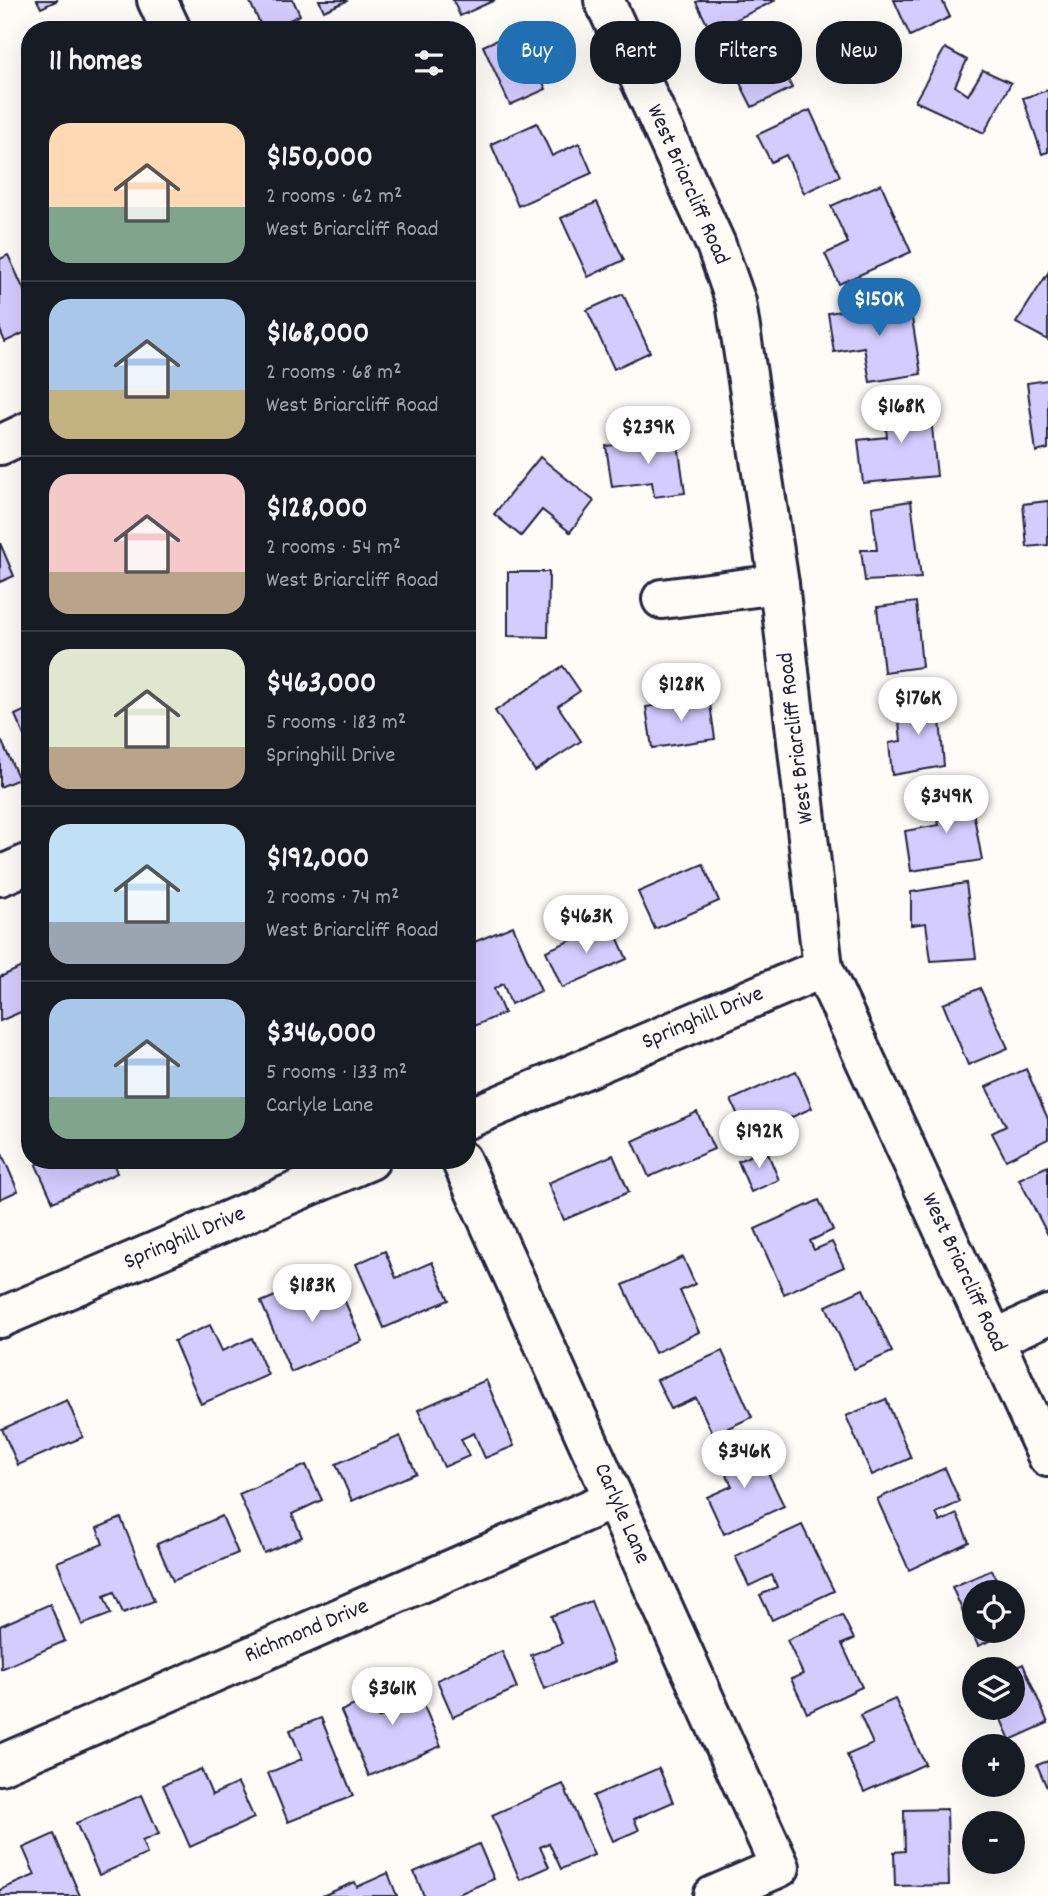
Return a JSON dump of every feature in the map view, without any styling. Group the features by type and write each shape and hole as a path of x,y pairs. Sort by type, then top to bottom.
{"street":[{"path":"157,0 167,21"},
{"name":"West Briarcliff Road","path":"604,0 716,245 736,302 779,584 823,968 1048,1457"},
{"path":"0,445 21,435"},
{"path":"662,599 779,584"},
{"path":"0,876 21,867"},
{"name":"Springhill Drive","path":"476,1115 823,968"},
{"name":"Springhill Drive","path":"0,1318 349,1169"},
{"name":"Carlyle Lane","path":"465,1169 780,1867 713,1896"},
{"path":"993,1339 1048,1315"},
{"name":"Richmond Drive","path":"0,1765 614,1499"}],"building":[{"path":"37,0 58,0 41,8"},
{"path":"249,0 293,0 300,15 288,21 259,21"},
{"path":"319,0 346,0 347,1 324,11"},
{"path":"453,0 495,0 460,16"},
{"path":"776,0 733,21 706,21 696,2"},
{"path":"894,0 942,0 950,17 910,36"},
{"path":"497,40 497,77 483,46"},
{"path":"945,48 967,60 955,86 968,95 983,70 1011,83 984,133 915,101"},
{"path":"500,84 544,84 546,89 510,105"},
{"path":"740,84 790,84 792,88 752,107"},
{"path":"1048,90 1048,152 1042,154 1023,98"},
{"path":"810,110 840,176 804,193 786,155 771,162 757,135"},
{"path":"537,123 552,156 579,143 592,173 518,206 491,144"},
{"path":"881,184 911,252 839,284 825,254 848,243 831,206"},
{"path":"597,202 624,260 588,277 561,218"},
{"path":"8,255 21,283 21,334 5,342 0,330 0,259"},
{"path":"1048,273 1048,340 1016,323"},
{"path":"623,294 650,352 614,369 587,310"},
{"path":"909,300 921,374 870,382 864,347 834,352 828,313"},
{"path":"1048,380 1048,449 1036,452 1027,383"},
{"path":"929,398 937,476 863,483 858,440 887,437 883,403"},
{"path":"677,437 685,493 654,497 652,482 612,487 606,446"},
{"path":"540,457 594,501 570,532 542,510 521,536 494,514"},
{"path":"911,501 921,578 865,581 861,550 877,550 872,507"},
{"path":"1048,501 1048,545 1027,547 1023,504"},
{"path":"0,543 14,576 0,582"},
{"path":"508,572 549,572 548,637 508,636"},
{"path":"916,602 922,667 884,672 877,607"},
{"path":"563,666 580,691 558,706 581,741 535,771 495,711"},
{"path":"709,697 715,739 652,748 646,707"},
{"path":"938,697 944,766 892,775 889,743 901,741 897,701"},
{"path":"21,712 21,729 15,715"},
{"path":"2,742 19,779 0,787 0,743"},
{"path":"969,789 982,860 911,871 905,831 939,825 933,794"},
{"path":"703,864 719,901 655,929 638,892"},
{"path":"966,883 976,958 931,961 926,923 911,925 911,892"},
{"path":"611,923 627,959 562,988 546,951"},
{"path":"513,926 541,991 511,1004 503,984 494,989 504,1013 476,1025 476,941"},
{"path":"21,967 21,1012 0,1021 0,977"},
{"path":"980,988 1008,1048 968,1065 943,1004"},
{"path":"1026,1069 1048,1119 1048,1139 1006,1160 992,1133 1006,1126 986,1087"},
{"path":"796,1071 812,1108 748,1137 731,1100"},
{"path":"697,1112 714,1149 649,1177 633,1141"},
{"path":"766,1149 779,1180 751,1192 738,1161"},
{"path":"2,1154 18,1191 0,1199 0,1155"},
{"path":"613,1155 629,1192 564,1220 548,1183"},
{"path":"1048,1166 1048,1235 1019,1179"},
{"path":"38,1169 115,1169 117,1173 53,1202"},
{"path":"819,1200 833,1230 810,1241 814,1250 832,1242 844,1267 784,1294 755,1229"},
{"path":"385,1251 396,1278 432,1262 449,1300 384,1328 356,1264"},
{"path":"683,1257 695,1284 680,1291 699,1332 655,1353 623,1285"},
{"path":"334,1276 362,1341 291,1372 261,1302 294,1288 305,1313 313,1309 305,1288"},
{"path":"863,1289 892,1352 854,1369 826,1306"},
{"path":"210,1325 222,1351 252,1338 268,1375 201,1404 174,1341"},
{"path":"722,1351 752,1417 713,1435 696,1398 671,1409 657,1380"},
{"path":"486,1380 514,1446 485,1458 474,1433 461,1439 469,1456 444,1467 418,1410"},
{"path":"886,1399 911,1458 872,1475 846,1416"},
{"path":"67,1400 83,1437 18,1465 2,1429"},
{"path":"400,1436 416,1473 352,1501 336,1464"},
{"path":"753,1441 784,1506 724,1534 707,1497 732,1486 718,1457"},
{"path":"306,1465 322,1500 292,1514 302,1537 264,1553 239,1494"},
{"path":"945,1468 960,1502 936,1513 940,1522 957,1514 969,1542 909,1570 877,1499"},
{"path":"222,1516 238,1553 173,1581 157,1544"},
{"path":"121,1518 154,1601 123,1613 114,1592 104,1596 111,1614 82,1625 57,1562 103,1544 97,1528"},
{"path":"802,1525 834,1591 772,1620 760,1595 777,1587 772,1575 749,1586 735,1556"},
{"path":"992,1570 997,1580 968,1580"},
{"path":"962,1583 962,1610 952,1587"},
{"path":"591,1601 615,1662 544,1689 531,1655 562,1643 551,1616"},
{"path":"50,1604 65,1641 1,1669 0,1626"},
{"path":"842,1615 854,1639 842,1644 862,1687 807,1713 791,1679 803,1674 787,1640"},
{"path":"502,1651 517,1688 453,1717 437,1680"},
{"path":"1025,1669 1048,1723 1023,1734 1007,1734 1001,1720 1025,1720"},
{"path":"411,1675 441,1746 369,1776 341,1711 370,1698 378,1718 387,1714 377,1690"},
{"path":"895,1699 925,1764 864,1792 847,1755 873,1744 860,1715"},
{"path":"321,1718 353,1796 288,1822 268,1773 302,1759 290,1730"},
{"path":"1048,1761 1048,1790 1037,1765"},
{"path":"659,1768 673,1802 634,1819 639,1830 613,1841 593,1796"},
{"path":"201,1769 212,1795 238,1783 254,1818 190,1847 163,1785"},
{"path":"563,1784 594,1855 561,1869 549,1843 540,1847 549,1867 520,1880 492,1815"},
{"path":"142,1795 159,1834 142,1841 147,1854 99,1875 76,1823"},
{"path":"947,1809 949,1885 895,1886 894,1852 905,1851 904,1810"},
{"path":"54,1834 80,1896 0,1896 0,1890 35,1875 23,1848"},
{"path":"479,1844 494,1879 454,1896 424,1896 414,1872"},
{"path":"388,1873 397,1896 322,1896 355,1882 357,1887"}]}
